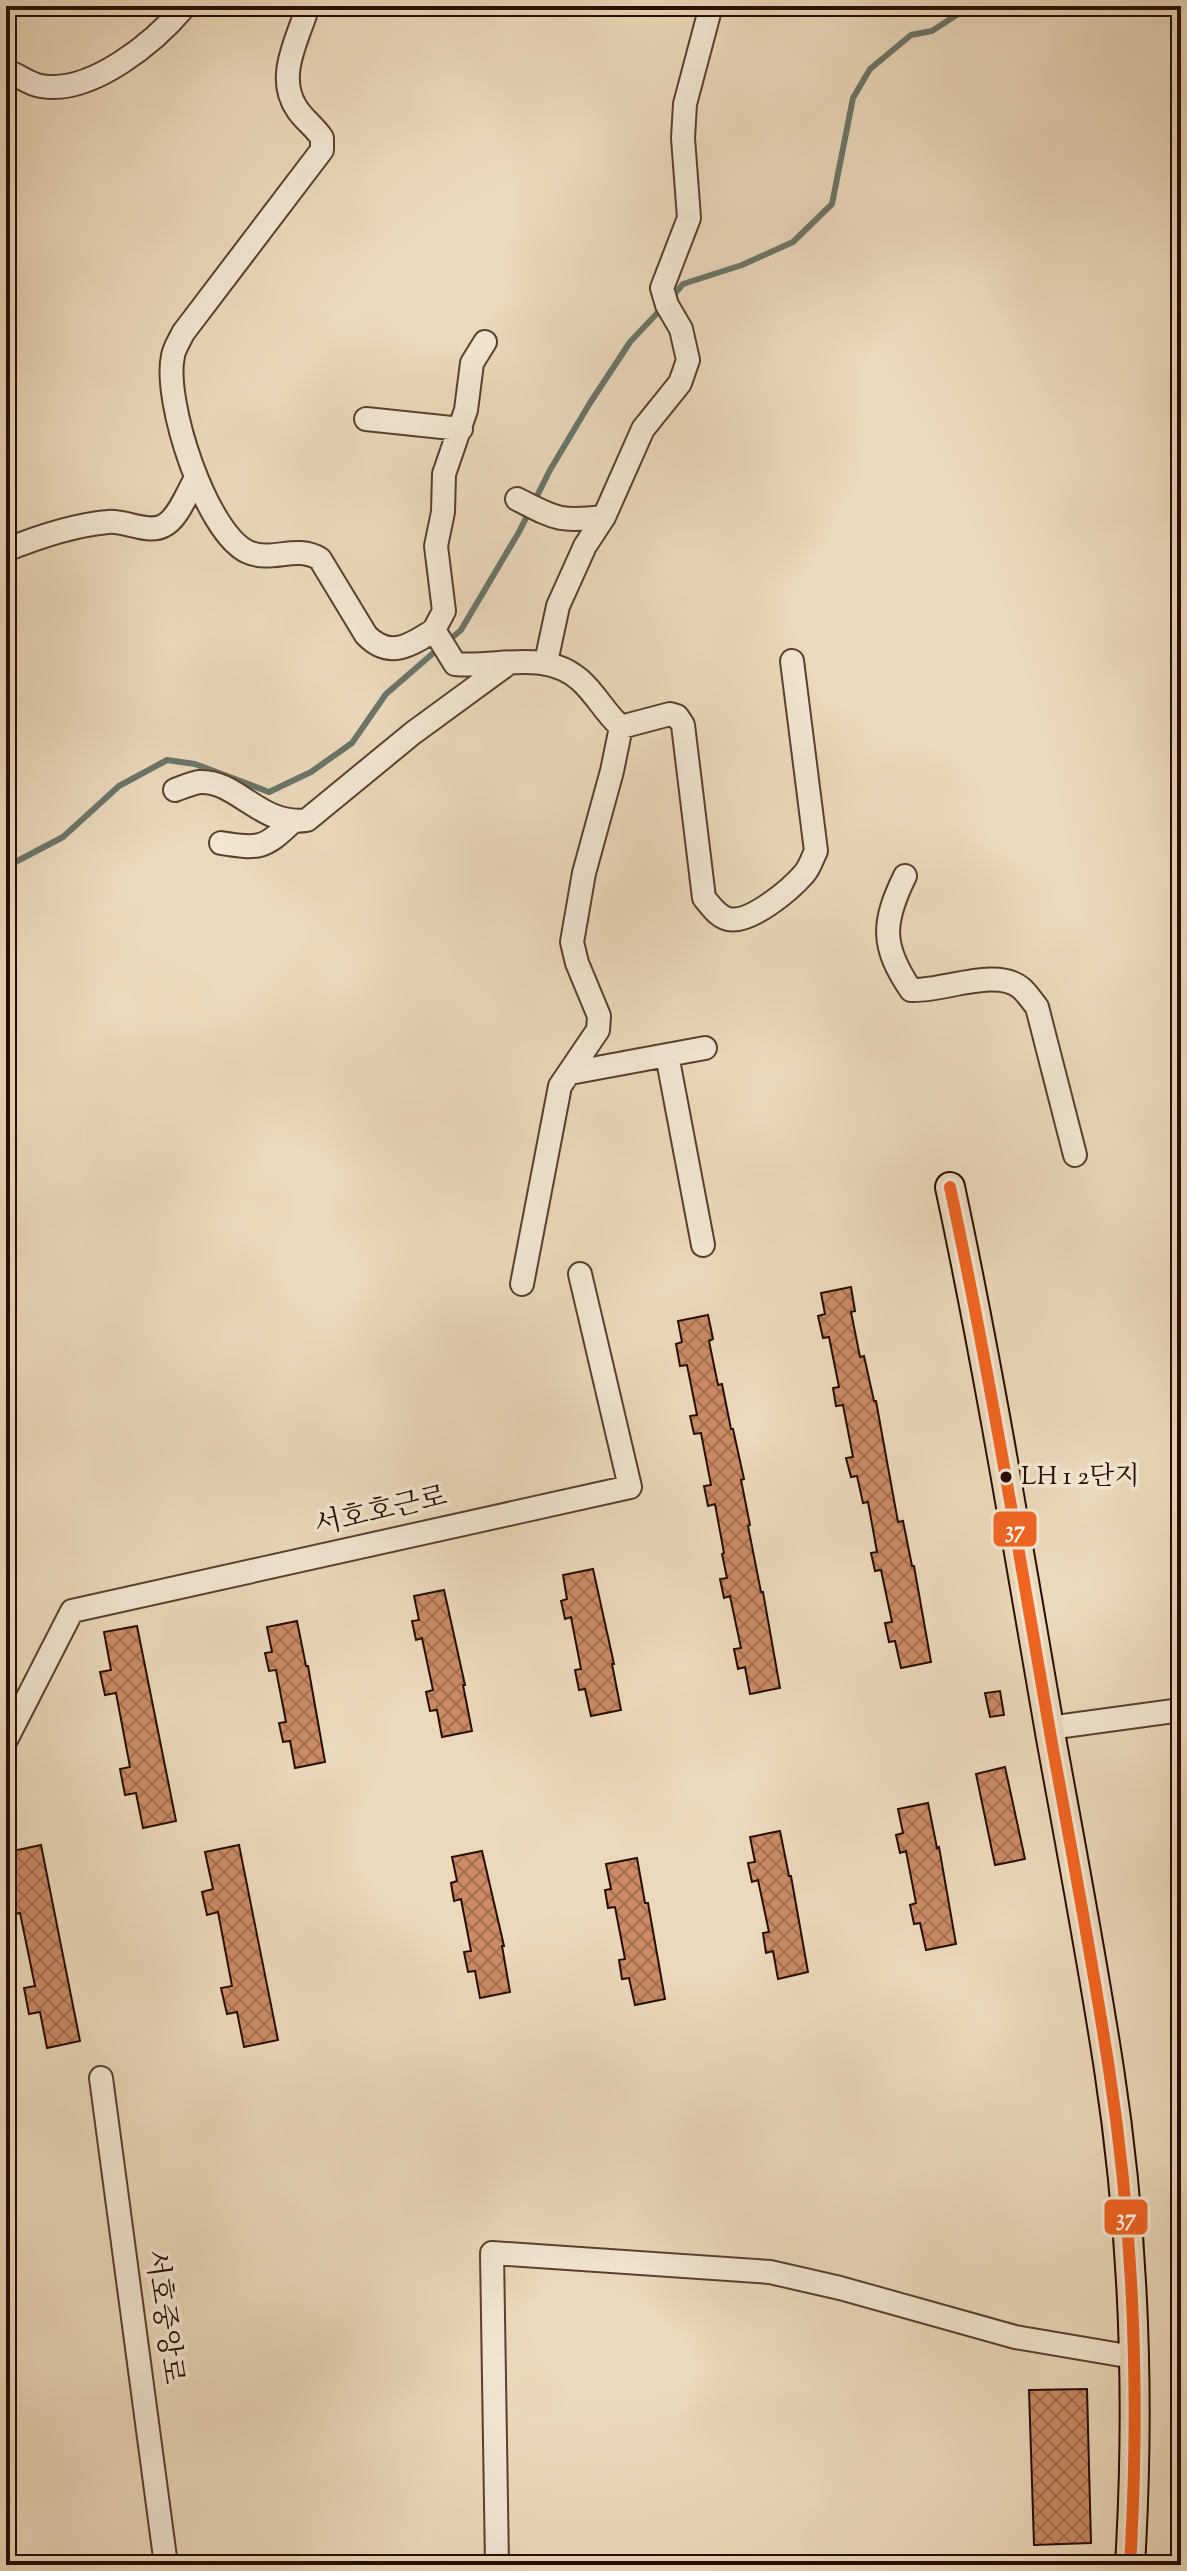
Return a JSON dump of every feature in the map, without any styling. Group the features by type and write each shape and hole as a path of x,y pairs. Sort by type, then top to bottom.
{"main road":[{"path":"950,1187 1008,1480 1110,2070 1128,2250 1133,2357 1135,2484 1130,2565"}],"street":[{"path":"6,71 38,86 56,87 74,83 136,54 161,33 185,6"},
{"path":"308,6 285,77 297,109 322,138 322,150 183,333 173,355 171,378 177,414 195,480 232,541 246,552 259,556 310,552 320,559 366,635 376,645 391,649 416,643 435,632 444,611 436,546 443,512 444,474 466,410 472,363 485,342"},
{"path":"546,662 558,606 585,546 604,517 643,429 680,383 688,360 681,329 665,296 689,218 683,138 685,104 711,6"},
{"path":"366,419 461,429"},
{"path":"6,550 36,538 110,521 153,528 164,526 195,480"},
{"path":"529,505 571,521 604,517"},
{"path":"435,632 455,664 474,666 546,662 564,668 580,680 621,727"},
{"path":"621,727 670,714 677,716 683,725 704,898 720,916 730,920 755,915 804,874 816,851 792,661"},
{"path":"175,790 199,782 212,784 279,820 307,820 413,733 510,662"},
{"path":"522,1284 560,1086 598,1030 599,1016 577,963 572,942 584,873 621,727"},
{"path":"221,843 247,847 270,844 292,822"},
{"path":"905,876 891,905 887,930 894,964 911,990 924,991 992,979 1008,981 1021,988 1037,1007 1075,1155"},
{"path":"570,1073 705,1048"},
{"path":"667,1055 703,1245"},
{"name":"서호호근로","path":"6,1740 72,1611 630,1487 580,1274"},
{"path":"1049,1728 1181,1710"},
{"name":"서호중앙로","path":"101,2078 166,2565"},
{"path":"497,2565 492,2253 770,2272 840,2288 1015,2337 1133,2357"}],"building":[{"path":"851,1287 855,1311 851,1312 860,1357 864,1356 876,1401 898,1522 903,1521 914,1566 931,1662 901,1668 895,1641 889,1642 885,1623 892,1622 881,1570 875,1571 871,1553 877,1552 868,1502 863,1503 857,1476 851,1477 846,1458 853,1457 843,1405 836,1406 833,1388 839,1387 829,1337 823,1338 818,1316 825,1314 821,1293"},
{"path":"708,1315 713,1339 709,1341 718,1385 722,1384 744,1479 741,1480 748,1526 780,1688 750,1694 745,1667 738,1669 734,1649 741,1648 730,1596 724,1598 720,1579 727,1578 715,1504 708,1506 704,1486 711,1485 701,1433 694,1434 690,1416 697,1415 687,1365 680,1366 676,1344 682,1342 678,1321"},
{"path":"593,1569 621,1710 591,1716 585,1689 579,1690 575,1670 581,1669 571,1617 565,1619 561,1601 567,1599 563,1575"},
{"path":"444,1590 472,1731 442,1737 437,1710 430,1711 426,1692 433,1690 422,1638 416,1640 412,1621 419,1620 414,1596"},
{"path":"297,1621 325,1762 295,1768 290,1741 283,1742 279,1723 286,1722 276,1670 269,1671 265,1653 272,1652 267,1627"},
{"path":"137,1626 176,1821 143,1828 136,1793 125,1795 120,1769 130,1767 116,1693 105,1695 100,1672 111,1670 104,1632"},
{"path":"1000,1691 1004,1715 990,1717 985,1693"},
{"path":"1005,1767 1025,1859 995,1865 976,1774"},
{"path":"928,1803 956,1944 926,1950 920,1923 914,1924 910,1905 916,1903 906,1851 900,1853 896,1835 903,1833 898,1809"},
{"path":"780,1831 808,1972 778,1979 773,1951 766,1953 763,1933 769,1932 758,1880 752,1882 748,1863 755,1862 750,1837"},
{"path":"41,1845 80,2041 47,2048 40,2012 29,2014 24,1988 35,1986 20,1913 9,1915 6,1898 6,1892 15,1890 8,1852"},
{"path":"239,1845 278,2040 244,2047 237,2012 227,2014 221,1988 232,1986 218,1912 207,1915 202,1892 213,1889 205,1852"},
{"path":"482,1851 504,1946 510,1992 480,1998 475,1971 468,1972 464,1952 471,1951 461,1899 454,1901 451,1883 457,1881 452,1857"},
{"path":"637,1858 665,1999 635,2005 629,1978 622,1979 619,1960 625,1959 615,1907 608,1908 605,1890 611,1889 606,1864"},
{"path":"1087,2389 1091,2543 1034,2545 1029,2390"}],"waterway":[{"path":"671,298 683,284 742,265 793,242 832,204 853,98 870,69 911,35 932,31 958,14 964,6"},
{"path":"447,642 461,630 590,403 630,342 663,307"},
{"path":"6,867 63,837 119,786 167,760 195,764 269,792 311,772 352,743 386,694 438,649"}],"transit line":[{"name":"37","path":"950,1187 978,1324 1096,1986 1117,2130 1133,2316 1134,2441 1130,2565"}],"place":[{"name":"LH 1 2단지","path":"1006,1477"}]}
